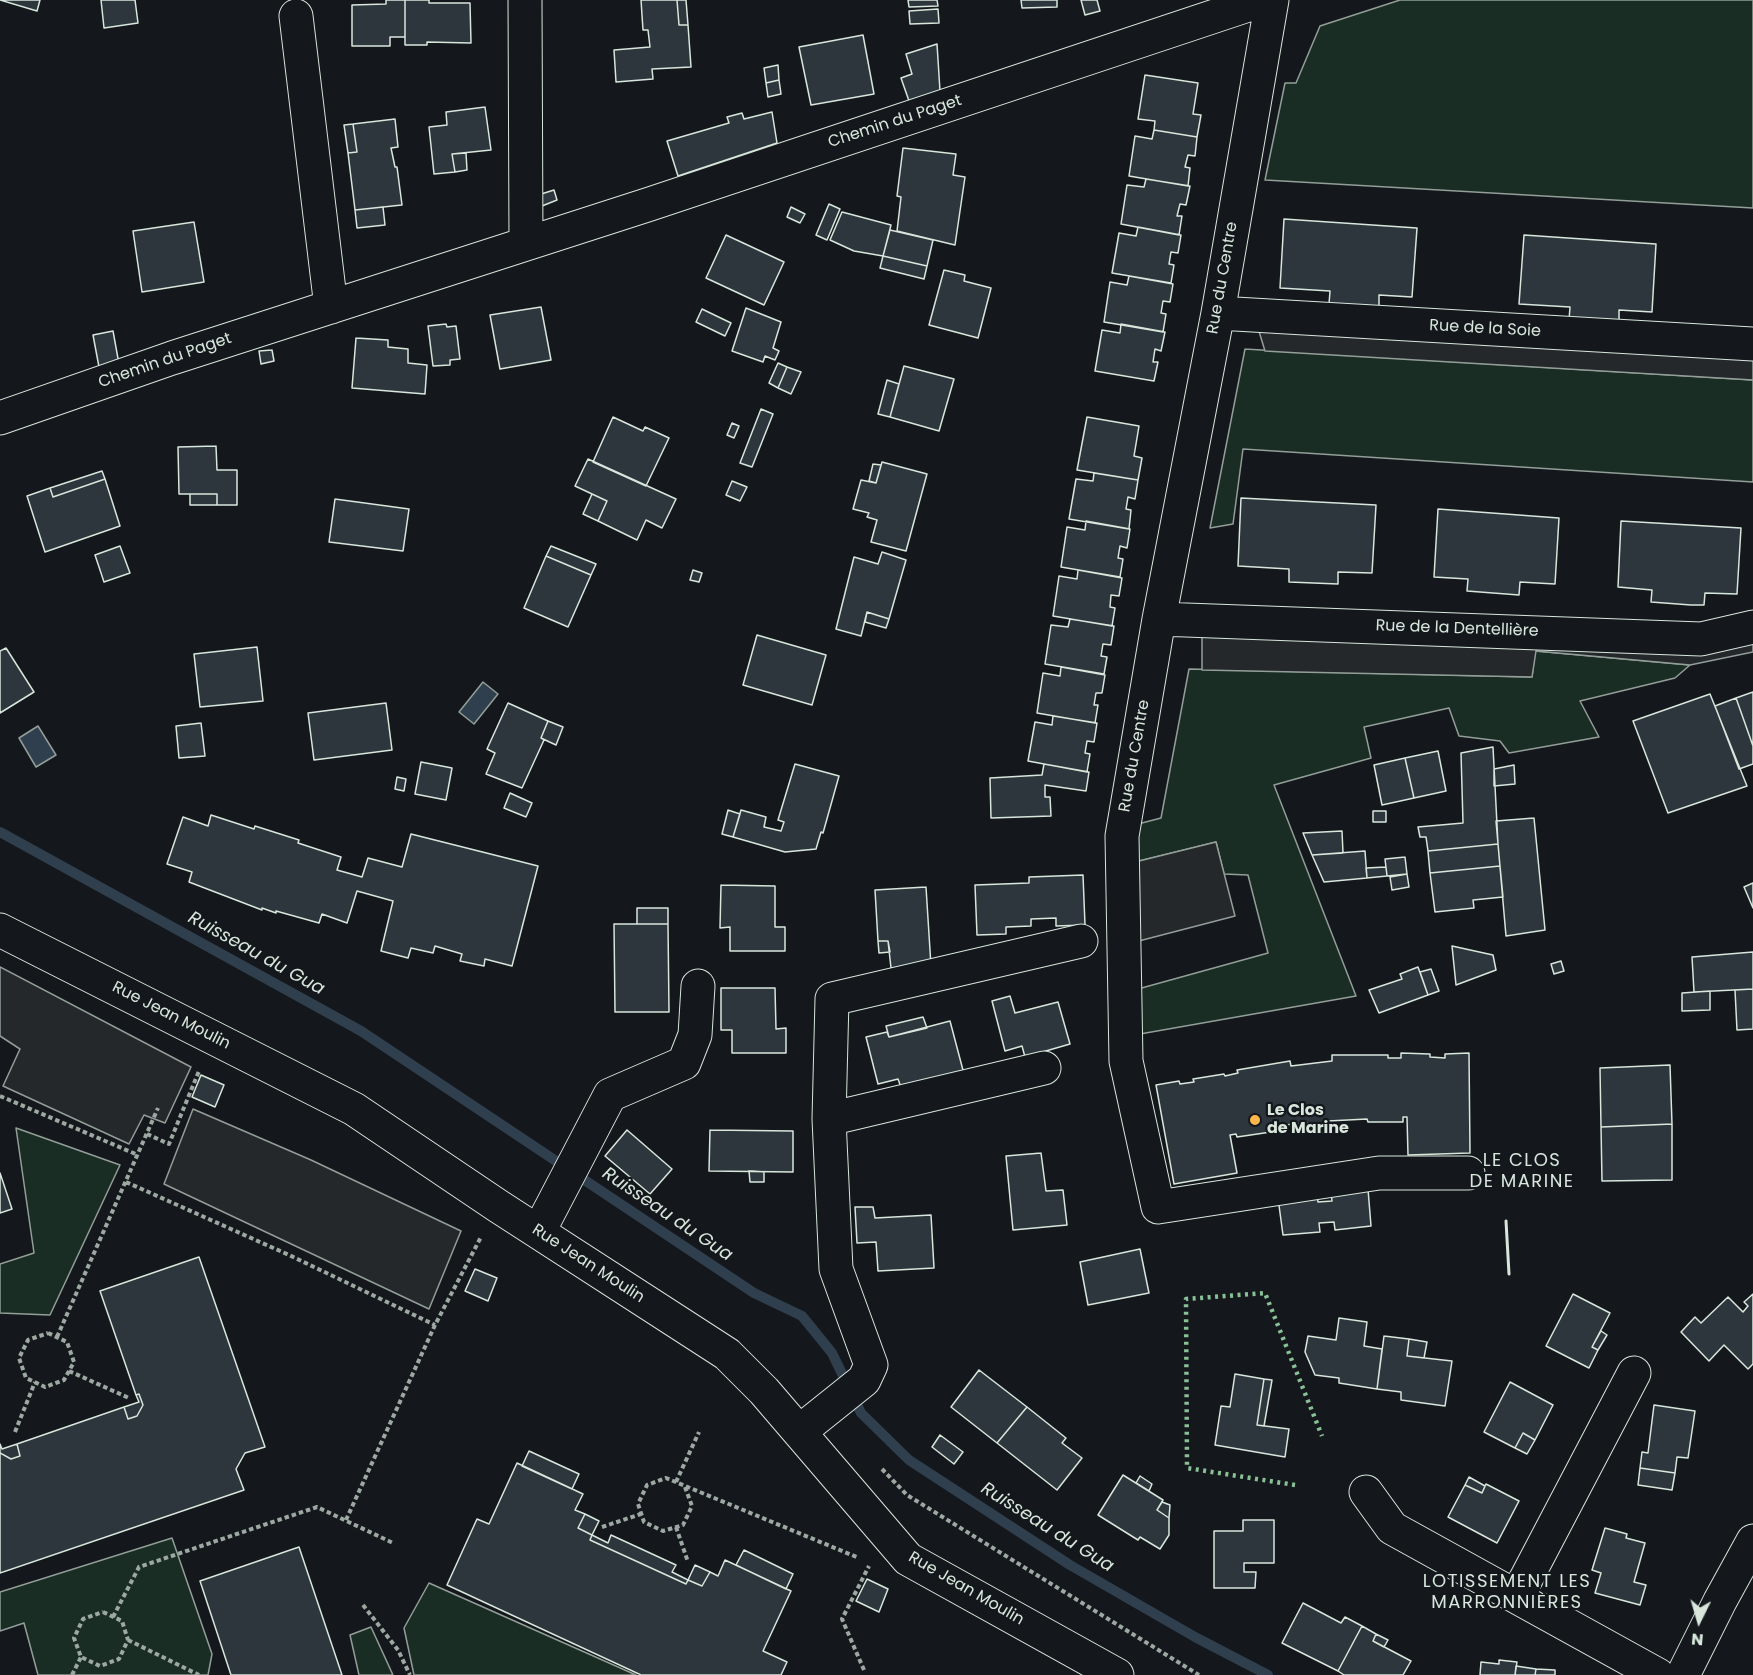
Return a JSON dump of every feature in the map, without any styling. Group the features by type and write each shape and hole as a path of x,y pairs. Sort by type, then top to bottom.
{"street":[{"path":"525,0 526,244"},
{"name":"Chemin du Paget","path":"0,418 172,358 526,244 1260,1"},
{"name":"Rue du Centre","path":"1260,1 1218,313 1159,619 1122,836 1126,1061 1158,1207 1379,1173 1468,1173"},
{"path":"296,16 331,307"},
{"name":"Rue de la Soie","path":"1218,313 1753,344"},
{"name":"Rue de la Dentellière","path":"1159,619 1701,639 1753,627"},
{"name":"Rue Jean Moulin","path":"0,930 354,1109 498,1206 726,1354 764,1391 908,1559 1117,1675"},
{"path":"799,1432 864,1380 871,1365 836,1269 829,1119 832,999 1081,941"},
{"path":"539,1231 610,1095 684,1063 695,1035 699,986"},
{"path":"829,1119 1044,1068"},
{"path":"1517,1596 1634,1373"},
{"path":"1366,1492 1392,1528 1658,1675"},
{"path":"1683,1675 1753,1541"}],"path":[{"path":"147,1134 169,1144 212,1037"},
{"path":"0,1096 138,1155"},
{"path":"57,1337 158,1108"},
{"path":"126,1182 435,1324"},
{"path":"346,1520 435,1324 498,1206"},
{"path":"48,1333 67,1342 74,1362 69,1371 64,1380 45,1387 26,1378 19,1358 28,1340 48,1333"},
{"path":"69,1371 129,1398"},
{"path":"15,1432 35,1382"},
{"path":"676,1482 699,1432"},
{"path":"874,1462 908,1495 1199,1675"},
{"path":"685,1487 692,1506 682,1525 663,1532 644,1522 638,1503 647,1485 666,1478 860,1558"},
{"path":"113,1617 139,1567 317,1507 393,1544"},
{"path":"602,1527 641,1514"},
{"path":"676,1527 688,1562"},
{"path":"864,1670 842,1619 871,1563 875,1562"},
{"path":"363,1605 398,1650 410,1675"},
{"path":"103,1612 122,1621 128,1640 120,1659 100,1666 81,1657 74,1638 83,1619 103,1612"},
{"path":"128,1640 199,1675"},
{"path":"72,1675 81,1657"}],"green space":[{"path":"1400,0 1753,0 1753,208 1265,180 1285,83 1296,83 1320,26"},
{"path":"1245,349 1753,380 1753,482 1243,449 1233,524 1210,528"},
{"path":"1535,651 1690,665 1675,678 1580,701 1599,737 1509,753 1500,741 1459,736 1449,708 1364,727 1371,758 1274,785 1356,996 1140,1034 1138,989 1268,953 1248,875 1224,874 1216,842 1135,862 1138,824 1161,818 1189,669 1532,677"},
{"path":"16,1128 120,1165 50,1315 0,1313 0,1264 34,1253"},
{"path":"172,1538 212,1654 208,1675 38,1675 24,1623 0,1631 0,1592"},
{"path":"429,1583 636,1675 414,1675 404,1628"},
{"path":"371,1627 393,1675 359,1675 350,1635"}],"shaded area":[{"path":"1254,315 1753,344 1753,380 1265,351"},
{"path":"1202,620 1753,627 1753,652 1690,665 1536,651 1532,677 1202,670"},
{"path":"1216,842 1235,916 1135,942 1135,862"},
{"path":"0,967 191,1067 165,1123 144,1115 129,1144 3,1086 20,1049 0,1036"},
{"path":"193,1109 311,1160 461,1231 429,1309 164,1184"}],"water":[{"path":"483,682 498,694 474,724 459,712"},
{"path":"38,726 56,755 36,767 19,738"}],"building":[{"path":"0,0 40,0 37,11"},
{"path":"101,0 135,0 138,23 104,28"},
{"path":"386,0 405,0 405,37 390,37 390,46 352,46 352,5 386,4"},
{"path":"405,0 429,0 429,3 470,3 471,43 427,42 427,45 405,45"},
{"path":"641,0 677,0 679,25 688,25 691,67 652,69 653,79 616,82 614,50 650,47 648,30 643,30"},
{"path":"677,0 686,0 688,25 679,25"},
{"path":"908,0 937,0 938,6 909,7"},
{"path":"1021,0 1057,0 1057,7 1022,8"},
{"path":"1081,0 1097,0 1100,11 1085,15"},
{"path":"938,9 939,23 910,24 909,11"},
{"path":"863,35 874,94 811,105 799,47"},
{"path":"937,44 940,91 909,101 901,78 912,74 906,54"},
{"path":"778,65 779,80 766,83 764,68"},
{"path":"1145,75 1198,83 1193,114 1201,115 1197,137 1154,130 1155,121 1138,119"},
{"path":"779,80 781,94 768,97 766,83"},
{"path":"485,107 491,150 452,154 455,172 434,174 429,127 447,125 446,112"},
{"path":"772,112 777,143 678,176 667,141 729,123 727,117 742,113 744,119"},
{"path":"395,119 398,147 391,148 395,167 397,167 402,205 355,210 348,153 357,152 353,124"},
{"path":"353,124 357,152 348,153 344,125"},
{"path":"1154,130 1197,137 1195,156 1188,155 1185,167 1190,168 1188,186 1129,176 1135,136 1152,139"},
{"path":"903,148 956,154 953,175 965,177 955,245 897,231 901,197 897,196"},
{"path":"466,153 467,170 455,172 452,154"},
{"path":"1146,179 1190,186 1186,205 1180,204 1177,216 1182,216 1179,235 1121,224 1127,185 1144,187"},
{"path":"554,190 557,200 542,206 538,195"},
{"path":"829,204 840,209 827,240 816,235"},
{"path":"383,207 385,225 357,228 355,210"},
{"path":"791,207 805,214 800,223 787,217"},
{"path":"842,212 891,225 883,256 854,251 830,240"},
{"path":"1284,219 1417,228 1412,297 1379,295 1379,307 1329,304 1330,291 1280,288"},
{"path":"194,222 204,282 142,292 133,231"},
{"path":"1138,227 1181,235 1178,253 1171,252 1169,264 1174,265 1171,283 1112,273 1119,233 1136,236"},
{"path":"890,230 933,240 927,266 883,256"},
{"path":"726,235 784,262 764,305 706,278"},
{"path":"1524,235 1656,244 1652,312 1619,310 1619,323 1569,320 1570,307 1519,304"},
{"path":"883,256 927,266 924,279 880,268"},
{"path":"944,270 965,275 964,281 991,288 978,338 929,325"},
{"path":"1129,276 1173,284 1170,302 1163,301 1161,313 1166,314 1163,332 1104,322 1110,282 1127,285"},
{"path":"541,307 551,360 500,369 490,315"},
{"path":"746,308 781,322 773,348 779,351 775,360 765,356 763,362 732,351"},
{"path":"702,309 731,323 725,336 696,322"},
{"path":"446,324 447,327 456,326 460,359 450,360 450,365 433,366 428,326"},
{"path":"1121,324 1165,332 1161,351 1155,349 1153,362 1158,362 1154,381 1095,371 1102,330 1120,333"},
{"path":"113,331 119,364 99,367 93,335"},
{"path":"356,338 388,340 388,347 408,349 408,363 427,365 425,394 352,388"},
{"path":"272,350 274,361 261,364 259,351"},
{"path":"778,363 787,367 778,388 769,383"},
{"path":"904,366 954,379 939,431 890,417"},
{"path":"787,367 801,372 791,394 778,388"},
{"path":"887,380 899,384 890,417 878,414"},
{"path":"761,409 773,414 752,467 740,463"},
{"path":"613,417 643,431 645,427 669,438 646,486 593,462"},
{"path":"1087,417 1139,426 1134,456 1142,458 1138,480 1077,470"},
{"path":"732,423 739,426 734,438 727,435"},
{"path":"216,446 217,470 237,470 237,505 217,505 217,494 179,494 178,447"},
{"path":"588,459 676,499 662,528 646,520 637,540 598,521 607,501 575,486"},
{"path":"882,462 927,474 906,551 871,542 877,520 867,517 869,513 853,509 861,480 876,483"},
{"path":"873,464 881,465 876,483 869,481"},
{"path":"102,471 105,479 53,497 50,488"},
{"path":"1094,473 1138,480 1135,499 1128,497 1126,509 1131,510 1129,529 1069,519 1076,479 1093,481"},
{"path":"105,479 120,526 45,552 27,496 50,488 53,497"},
{"path":"732,481 747,487 740,501 726,495"},
{"path":"190,494 217,494 217,505 190,505"},
{"path":"592,494 607,501 598,521 583,514"},
{"path":"1241,498 1376,505 1372,573 1338,572 1338,584 1289,582 1289,569 1238,566"},
{"path":"335,499 409,509 403,551 329,542"},
{"path":"1438,509 1559,518 1555,584 1520,582 1519,595 1467,591 1468,579 1434,577"},
{"path":"1086,521 1130,529 1127,548 1120,546 1118,558 1123,559 1120,577 1061,567 1067,527 1085,530"},
{"path":"1621,521 1741,528 1737,594 1705,593 1704,605 1691,605 1651,602 1652,590 1618,587"},
{"path":"120,546 130,573 104,582 95,555"},
{"path":"551,546 596,564 591,575 546,556"},
{"path":"882,552 906,560 889,619 867,612 861,636 836,629 854,557 878,564"},
{"path":"546,556 591,575 568,627 524,608"},
{"path":"693,570 702,573 699,582 690,580"},
{"path":"1078,570 1122,578 1119,596 1111,595 1110,607 1115,608 1112,626 1053,616 1059,576 1077,579"},
{"path":"867,612 889,619 886,628 865,622"},
{"path":"1070,619 1114,626 1111,645 1103,644 1101,656 1107,657 1104,674 1045,664 1051,625 1068,627"},
{"path":"757,635 826,655 812,705 743,685"},
{"path":"257,647 263,701 200,707 194,654"},
{"path":"6,648 34,692 0,713 0,651"},
{"path":"1061,667 1105,675 1102,693 1096,693 1094,705 1098,705 1095,723 1037,713 1043,673 1060,676"},
{"path":"1753,692 1753,746 1736,698"},
{"path":"1710,694 1747,786 1668,813 1633,721"},
{"path":"1736,698 1753,746 1753,764 1739,769 1715,706"},
{"path":"386,703 392,750 314,760 308,713"},
{"path":"508,703 548,721 541,738 544,740 522,788 486,774 495,753 487,749"},
{"path":"1053,716 1097,723 1094,742 1087,741 1085,753 1090,754 1087,772 1028,761 1035,722 1052,725"},
{"path":"548,721 563,727 556,745 541,738"},
{"path":"201,723 205,756 179,758 176,726"},
{"path":"1493,747 1498,844 1428,851 1426,837 1420,837 1418,827 1463,823 1461,753"},
{"path":"1438,751 1446,791 1414,798 1405,758"},
{"path":"1405,758 1414,798 1382,805 1374,765"},
{"path":"421,762 452,768 446,800 415,794"},
{"path":"795,764 839,776 823,833 821,832 816,849 785,852 733,837 741,810 766,817 764,827 781,831 784,822 778,820"},
{"path":"1044,764 1089,772 1086,791 1045,785 1045,797 1050,797 1051,816 991,818 990,778 1042,775"},
{"path":"1514,765 1515,784 1494,786 1494,769"},
{"path":"397,777 406,779 404,791 395,789"},
{"path":"510,793 532,803 526,817 504,808"},
{"path":"728,810 740,814 733,837 722,834"},
{"path":"1373,811 1386,811 1386,822 1373,822"},
{"path":"211,815 299,840 298,843 341,857 337,870 362,877 368,858 402,867 411,834 538,866 512,966 485,959 484,966 460,961 462,954 435,946 433,953 411,948 408,958 381,951 393,901 357,891 347,923 322,914 319,923 276,911 276,913 262,908 262,910 189,882 192,872 167,864 183,817 208,826"},
{"path":"1534,818 1545,930 1506,936 1496,821"},
{"path":"1342,831 1343,853 1312,855 1303,833"},
{"path":"1498,844 1500,866 1430,873 1428,851"},
{"path":"1365,851 1367,878 1324,882 1312,855"},
{"path":"1405,857 1407,874 1387,876 1385,859"},
{"path":"1500,866 1503,897 1473,900 1474,908 1435,912 1430,873"},
{"path":"1386,867 1387,876 1367,878 1366,868"},
{"path":"1407,874 1409,887 1392,890 1390,877"},
{"path":"1083,875 1085,925 1056,926 1056,918 1031,919 1031,926 1006,927 1006,934 977,935 975,885 1029,883 1029,877"},
{"path":"1753,883 1753,908 1744,887"},
{"path":"721,885 775,886 775,927 785,927 785,951 730,951 730,927 720,928"},
{"path":"926,887 931,966 891,968 888,941 878,941 875,890"},
{"path":"637,908 668,908 668,924 637,924"},
{"path":"614,924 668,924 669,1012 615,1012"},
{"path":"878,941 888,941 890,952 879,953"},
{"path":"1452,946 1493,955 1496,970 1456,985"},
{"path":"1753,952 1753,989 1694,992 1692,957"},
{"path":"1561,961 1564,971 1554,974 1551,964"},
{"path":"1418,967 1428,995 1379,1013 1369,990 1402,979 1400,974"},
{"path":"1431,969 1439,991 1428,995 1420,972"},
{"path":"721,988 775,988 776,1029 786,1028 786,1053 732,1053 732,1030 721,1030"},
{"path":"1753,989 1753,1029 1737,1030 1735,990"},
{"path":"1710,991 1710,1010 1682,1011 1682,993"},
{"path":"1010,996 1015,1013 1058,1002 1070,1044 1025,1057 1022,1046 1005,1051 992,1001"},
{"path":"923,1017 927,1028 889,1037 886,1026"},
{"path":"950,1021 964,1074 902,1090 898,1079 878,1084 866,1037 887,1032 889,1037"},
{"name":"Le Clos de Marine","path":"1401,1053 1430,1054 1430,1057 1445,1058 1445,1054 1469,1053 1470,1153 1408,1155 1407,1117 1403,1117 1403,1122 1368,1122 1367,1119 1328,1121 1328,1132 1310,1134 1309,1123 1271,1126 1271,1132 1237,1137 1236,1134 1230,1135 1237,1173 1174,1184 1156,1085 1179,1081 1180,1084 1194,1082 1193,1079 1224,1074 1225,1076 1238,1073 1237,1070 1290,1061 1291,1066 1332,1061 1332,1055 1388,1055 1388,1058 1401,1058"},
{"path":"1670,1065 1672,1124 1601,1127 1600,1068"},
{"path":"201,1075 224,1085 215,1107 192,1097"},
{"path":"1672,1124 1672,1180 1602,1181 1601,1127"},
{"path":"627,1130 672,1169 650,1194 605,1156"},
{"path":"710,1130 793,1131 793,1172 709,1171"},
{"path":"1041,1153 1046,1191 1063,1190 1067,1225 1013,1230 1006,1156"},
{"path":"749,1171 764,1172 764,1182 750,1182"},
{"path":"0,1173 12,1209 0,1213"},
{"path":"1368,1189 1371,1226 1335,1230 1334,1222 1319,1223 1320,1232 1283,1235 1278,1198 1317,1194 1318,1202 1332,1201 1331,1193"},
{"path":"855,1207 873,1207 875,1218 931,1215 934,1268 878,1271 876,1242 857,1243"},
{"path":"1140,1249 1149,1293 1088,1305 1080,1262"},
{"path":"199,1257 265,1447 245,1453 236,1469 244,1490 0,1573 0,1453 11,1459 20,1456 17,1444 124,1407 128,1419 137,1416 143,1405 139,1394 136,1395 100,1291"},
{"path":"475,1269 497,1278 488,1301 465,1291"},
{"path":"1573,1294 1610,1313 1592,1347 1598,1350 1589,1368 1546,1346"},
{"path":"1753,1294 1753,1364 1748,1369 1724,1345 1709,1361 1681,1332 1695,1317 1701,1323 1728,1297 1743,1312 1748,1306 1744,1302"},
{"path":"1339,1318 1367,1322 1364,1346 1382,1349 1377,1389 1339,1383 1339,1378 1315,1375 1305,1352 1308,1336 1336,1340"},
{"path":"1601,1331 1607,1335 1598,1350 1592,1347"},
{"path":"1384,1336 1409,1339 1407,1356 1452,1361 1445,1406 1401,1400 1401,1392 1377,1389"},
{"path":"1409,1339 1427,1342 1424,1358 1407,1356"},
{"path":"979,1370 1027,1407 997,1443 951,1407"},
{"path":"1235,1374 1264,1379 1257,1425 1289,1429 1285,1457 1215,1445 1221,1406 1230,1407"},
{"path":"1264,1379 1272,1380 1264,1426 1257,1425"},
{"path":"1510,1382 1553,1405 1535,1440 1523,1433 1515,1448 1484,1432"},
{"path":"139,1394 143,1405 137,1416 128,1419 124,1407 139,1402 136,1395"},
{"path":"1654,1405 1695,1411 1688,1458 1677,1457 1675,1473 1640,1468 1642,1452 1648,1453"},
{"path":"1027,1407 1066,1438 1062,1443 1082,1458 1057,1490 997,1443"},
{"path":"1523,1433 1535,1440 1527,1454 1515,1448"},
{"path":"940,1435 963,1452 954,1464 932,1447"},
{"path":"0,1444 2,1449 17,1444 20,1456 11,1459 0,1453"},
{"path":"529,1451 579,1474 572,1489 522,1466"},
{"path":"517,1463 583,1494 575,1510 585,1514 578,1528 592,1535 590,1540 686,1584 688,1580 702,1586 710,1572 718,1576 725,1560 791,1591 763,1651 787,1662 781,1675 641,1675 447,1585 477,1519 489,1524"},
{"path":"1640,1468 1675,1473 1672,1490 1638,1485"},
{"path":"1123,1475 1163,1500 1157,1510 1169,1518 1169,1535 1160,1549 1140,1537 1138,1540 1098,1515"},
{"path":"1140,1476 1152,1484 1149,1491 1136,1483"},
{"path":"1469,1477 1485,1486 1482,1493 1465,1485"},
{"path":"1486,1484 1519,1501 1497,1543 1448,1517 1465,1485 1482,1493"},
{"path":"1162,1502 1170,1505 1169,1518 1157,1510"},
{"path":"585,1514 599,1521 592,1535 578,1528"},
{"path":"1243,1520 1274,1520 1274,1563 1244,1563 1244,1572 1256,1572 1255,1588 1214,1588 1214,1531 1243,1531"},
{"path":"1605,1528 1627,1534 1626,1538 1645,1543 1634,1582 1646,1585 1640,1605 1595,1593 1601,1573 1592,1570"},
{"path":"592,1535 608,1543 611,1535 676,1565 672,1572 688,1580 686,1584 590,1540"},
{"path":"299,1547 342,1675 231,1675 200,1581"},
{"path":"744,1550 793,1574 786,1589 736,1565"},
{"path":"695,1565 710,1572 702,1586 688,1580"},
{"path":"867,1579 888,1589 879,1612 856,1601"},
{"path":"1303,1603 1341,1623 1345,1617 1362,1626 1338,1671 1282,1643"},
{"path":"1362,1626 1376,1634 1373,1641 1411,1661 1403,1675 1344,1675 1338,1671"},
{"path":"1376,1634 1388,1640 1384,1647 1373,1641"},
{"path":"1499,1660 1517,1662 1515,1675 1480,1675 1481,1662 1499,1664"},
{"path":"1516,1666 1536,1669 1535,1675 1515,1675"},
{"path":"1536,1669 1555,1670 1555,1675 1535,1675"}],"waterway":[{"name":"Ruisseau du Gua","path":"0,832 361,1031 754,1293 802,1316 832,1353 861,1413 909,1460 1070,1565 1195,1637 1268,1675"}],"hedge":[{"path":"1295,1485 1187,1468 1186,1299 1265,1293 1322,1436"}],"wall":[{"path":"1506,1221 1509,1274"}],"place":[{"name":"Le Clos de Marine","path":"1255,1120"}],"district":[{"name":"LE CLOS DE MARINE","path":"1522,1171"},
{"name":"LOTISSEMENT LES MARRONNIÈRES","path":"1507,1592"}]}
